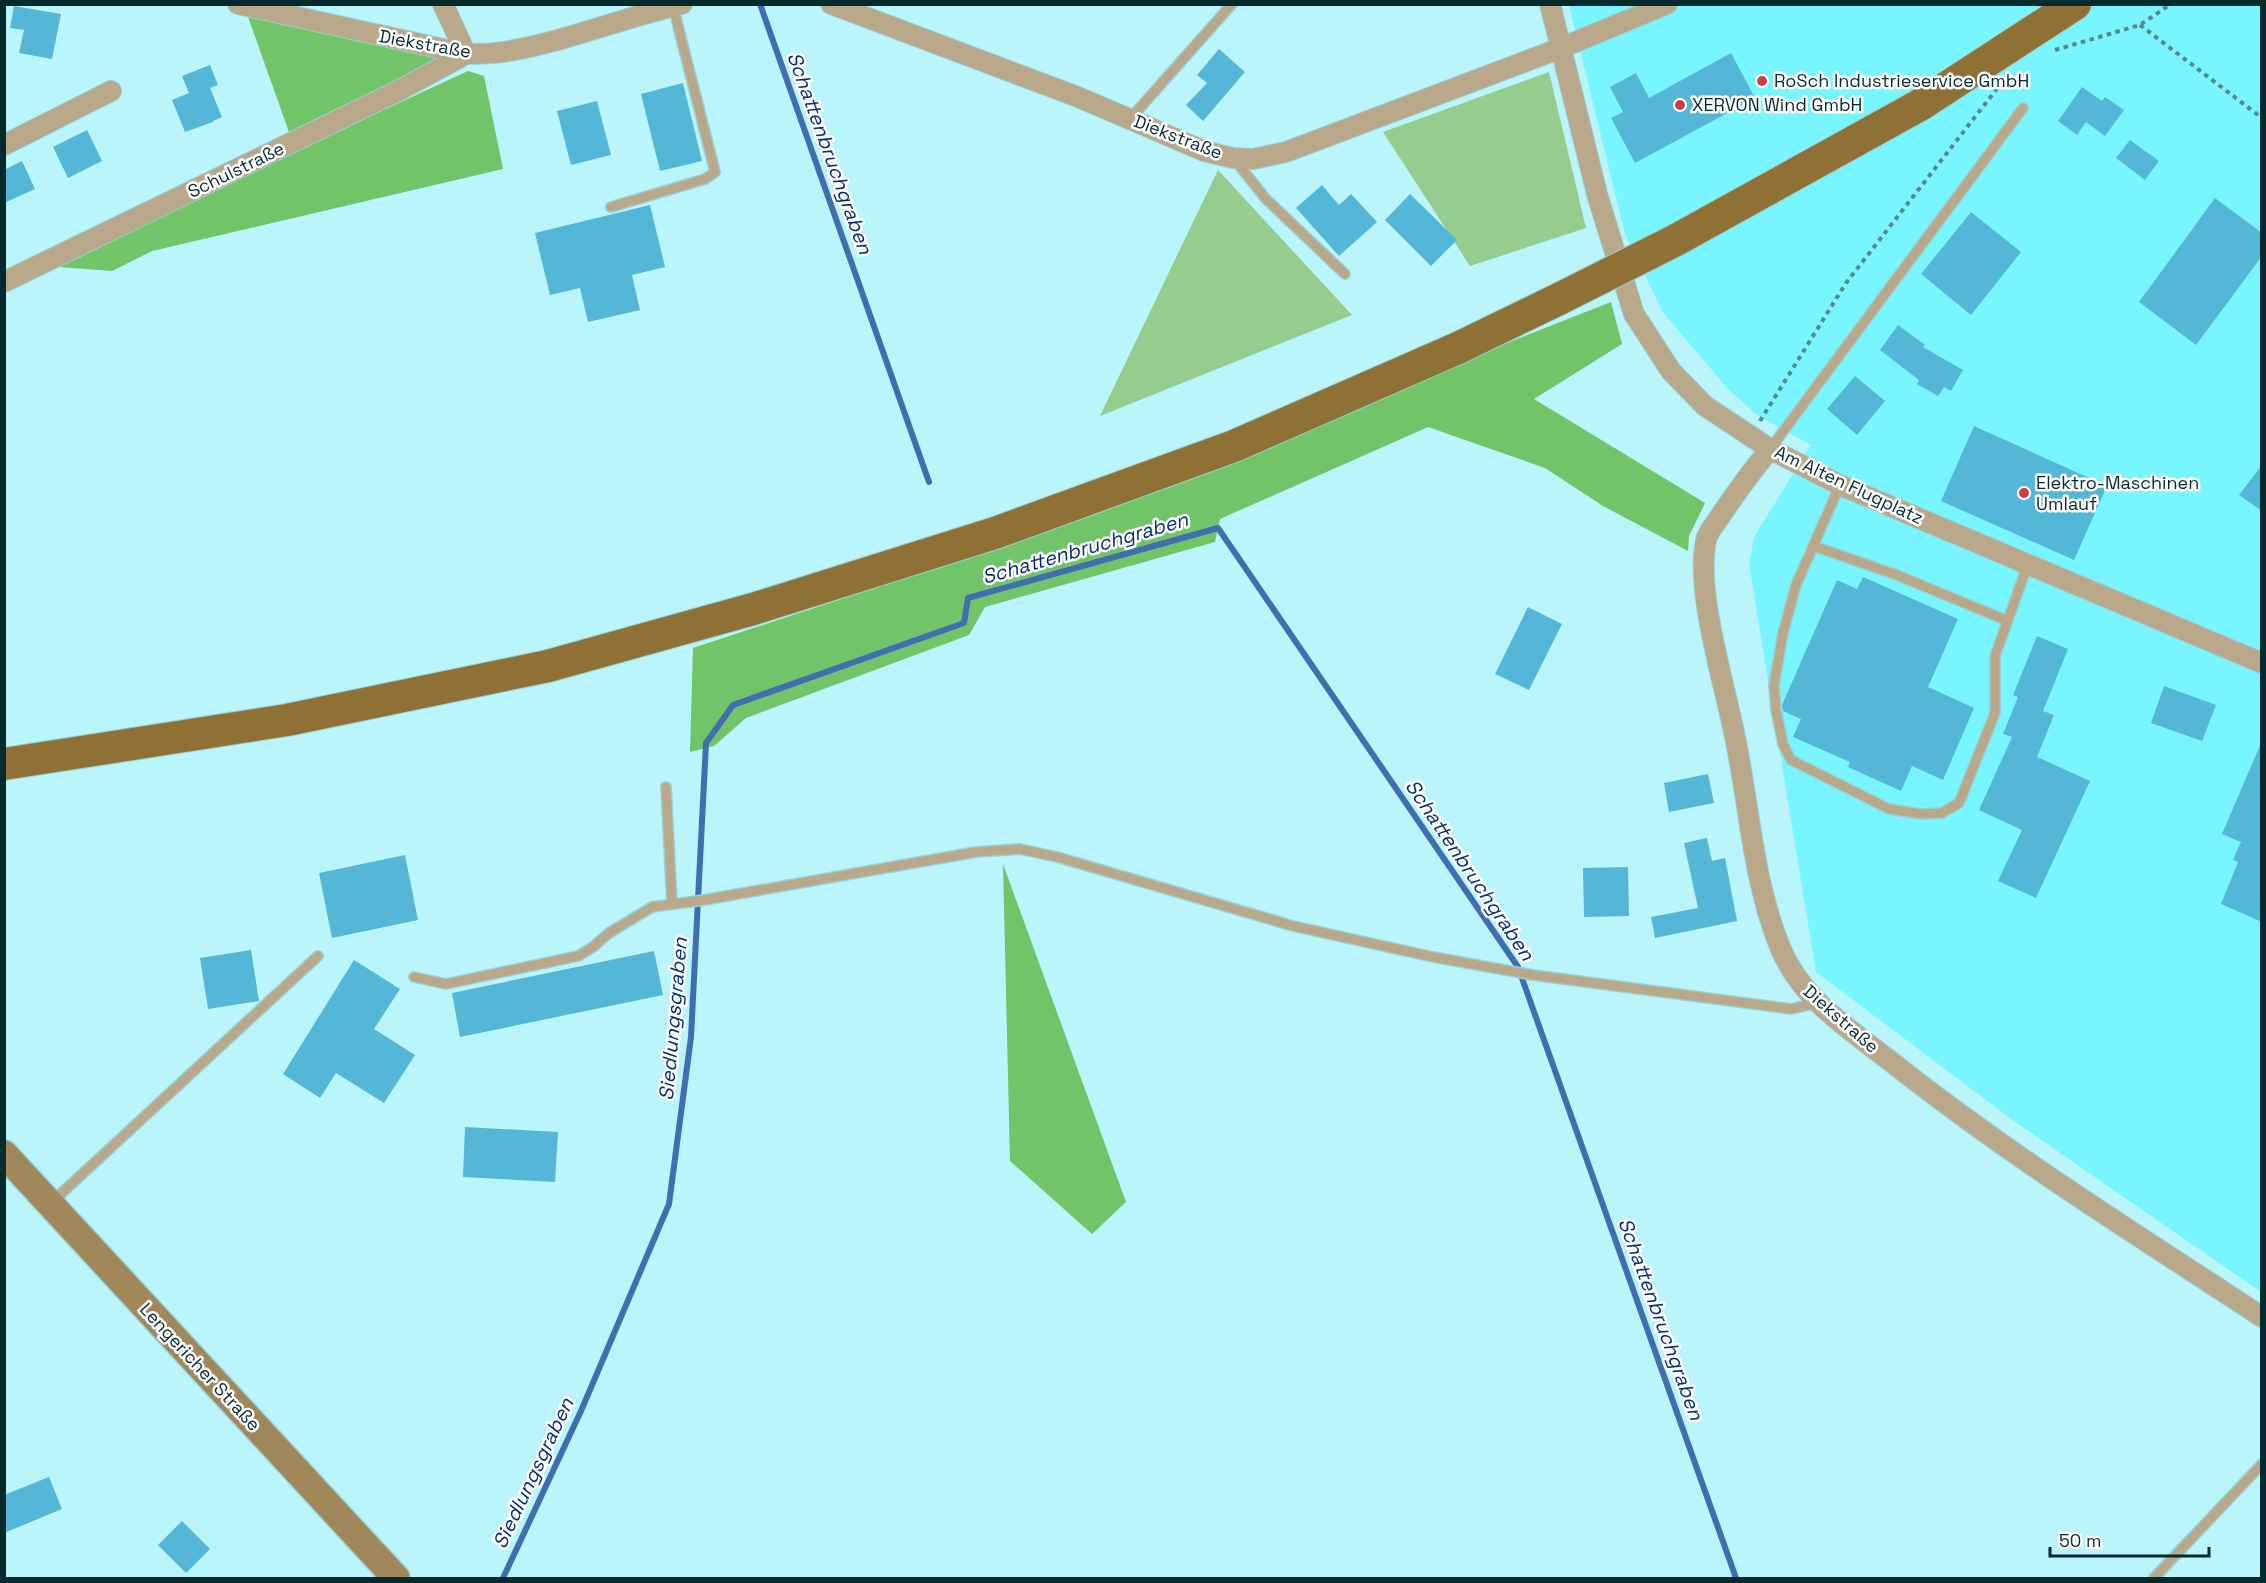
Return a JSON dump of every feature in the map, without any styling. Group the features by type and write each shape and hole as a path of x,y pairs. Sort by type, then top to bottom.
{"main road":[{"path":"4,764 299,718 548,666 753,609 995,533 1234,446 1458,348 1676,240 1920,105 2075,4"},
{"name":"Lengericher Straße","path":"4,1154 396,1578"}],"street":[{"name":"Diekstraße","path":"238,4 466,54 502,52 540,44 678,5"},
{"path":"443,4 466,54"},
{"name":"Diekstraße","path":"831,4 1078,97 1204,151 1233,158 1253,159 1286,152 1562,48 1667,4"},
{"name":"Am Alten Flugplatz","path":"1550,4 1597,194 1634,314 1671,371 1705,406 1770,449 1840,484 2262,663"},
{"name":"Schulstraße","path":"4,282 387,97 466,54"},
{"path":"4,146 111,91"},
{"name":"Diekstraße","path":"1770,449 1741,484 1707,536 1702,577 1738,747 1762,888 1780,947 1798,982 1816,1003 1917,1083 2019,1156 2262,1317"}],"lane":[{"path":"1130,119 1232,4"},
{"path":"611,207 705,179 715,172 678,5"},
{"path":"1770,449 2023,108"},
{"path":"1233,158 1266,199 1345,274"},
{"path":"1840,484 1796,585 1783,633 1774,685 1776,710 1783,744 1791,760 1889,809 1921,814 1942,813 1959,803 1995,713 1995,656 2028,564"},
{"path":"1813,546 1897,575 2008,621"},
{"path":"666,787 677,903"},
{"path":"414,976 446,984 578,956 609,933 652,907 704,900 976,852 1020,849 1057,857 1293,926 1433,957 1533,975 1791,1009 1816,1003"},
{"path":"50,1203 318,956"},
{"path":"2154,1578 2262,1464"}],"path":[{"path":"2044,53 2140,25 2170,4"},
{"path":"2140,25 2262,118"},
{"path":"1750,436 1846,283 2001,84"}],"shaded area":[{"path":"1569,5 2261,5 2261,1292 2014,1121 1816,972 1749,564 1754,537 1811,445 1757,415 1727,388 1662,311 1625,234"}],"green space":[{"path":"247,14 446,56 290,135"},
{"path":"468,71 484,76 503,169 152,251 112,271 45,266"},
{"path":"1549,72 1586,228 1470,266 1383,132"},
{"path":"1218,170 1352,315 1100,416"},
{"path":"1611,302 1622,344 1534,399 1705,503 1689,536 1688,551 1603,506 1545,468 1428,427 1220,519 1215,542 985,607 969,635 746,718 714,746 690,752 693,648 932,569"},
{"path":"1003,864 1126,1202 1092,1234 1010,1161"}],"building":[{"path":"14,6 61,14 52,59 19,53 24,30 10,28"},
{"path":"1219,49 1245,72 1203,121 1186,105 1207,83 1197,75"},
{"name":"XERVON Wind GmbH","path":"1731,53 1755,98 1635,163 1611,118 1623,112 1610,87 1636,73 1649,98"},
{"path":"210,65 218,85 210,88 222,117 185,132 172,100 189,93 182,76"},
{"path":"683,83 702,161 660,171 641,94"},
{"path":"2082,87 2102,101 2105,97 2124,110 2105,136 2086,122 2077,135 2058,121"},
{"path":"597,101 611,155 571,165 557,111"},
{"path":"87,130 102,161 68,178 53,147"},
{"path":"2130,140 2159,161 2145,180 2116,158"},
{"path":"22,161 35,189 4,203 4,170"},
{"path":"1322,185 1339,205 1351,194 1377,222 1339,256 1296,208"},
{"path":"1410,194 1457,240 1431,266 1385,220"},
{"path":"2215,198 2262,233 2262,256 2196,345 2139,302"},
{"path":"650,205 665,267 632,275 640,310 588,322 580,288 550,295 535,233"},
{"path":"1971,212 2021,252 1971,315 1921,274"},
{"path":"1898,325 1925,345 1923,347 1963,370 1951,391 1944,387 1938,396 1917,384 1919,380 1880,350"},
{"path":"1855,376 1885,401 1857,435 1827,409"},
{"name":"Elektro-Maschinen Umlauf","path":"1974,426 2107,486 2074,560 1941,501"},
{"path":"2262,465 2262,511 2239,495"},
{"path":"1863,577 1958,619 1928,687 1974,708 1943,780 1912,766 1901,791 1848,767 1850,762 1793,737 1801,719 1783,711 1782,705 1837,580 1857,589"},
{"path":"1528,607 1562,624 1529,690 1495,674"},
{"path":"2037,636 2068,649 2043,711 2054,715 2037,757 2090,781 2036,898 1998,881 2022,830 1979,810 2012,737 2003,734 2018,697 2013,695"},
{"path":"2164,686 2216,705 2202,741 2151,723"},
{"path":"2262,741 2262,922 2221,904 2238,862 2233,860 2241,842 2222,834"},
{"path":"1708,774 1714,803 1669,812 1664,783"},
{"path":"1707,838 1712,861 1725,858 1737,921 1655,938 1651,917 1698,908 1684,843"},
{"path":"405,855 418,920 332,938 319,873"},
{"path":"1628,867 1629,916 1584,917 1583,868"},
{"path":"251,950 259,1001 208,1009 200,958"},
{"path":"654,951 663,995 460,1037 452,993"},
{"path":"354,960 400,989 374,1029 415,1055 384,1103 336,1073 320,1098 283,1074"},
{"path":"465,1127 558,1132 555,1182 463,1177"},
{"path":"49,1477 62,1509 4,1533 4,1495"},
{"path":"182,1521 210,1549 186,1573 158,1545"}],"waterway":[{"name":"Schattenbruchgraben","path":"760,4 929,482"},
{"name":"Schattenbruchgraben","path":"503,1578 581,1411 669,1204 691,1037 706,743 733,705 964,623 968,598 1218,528 1518,967 1736,1578"}],"place":[{"name":"RoSch Industrieservice GmbH","path":"1762,81"},
{"name":"XERVON Wind GmbH","path":"1680,105"},
{"name":"Elektro-Maschinen Umlauf","path":"2024,493"}],"water label":[{"name":"Siedlungsgraben","path":"673,1019"},
{"name":"Siedlungsgraben","path":"533,1473"}]}
